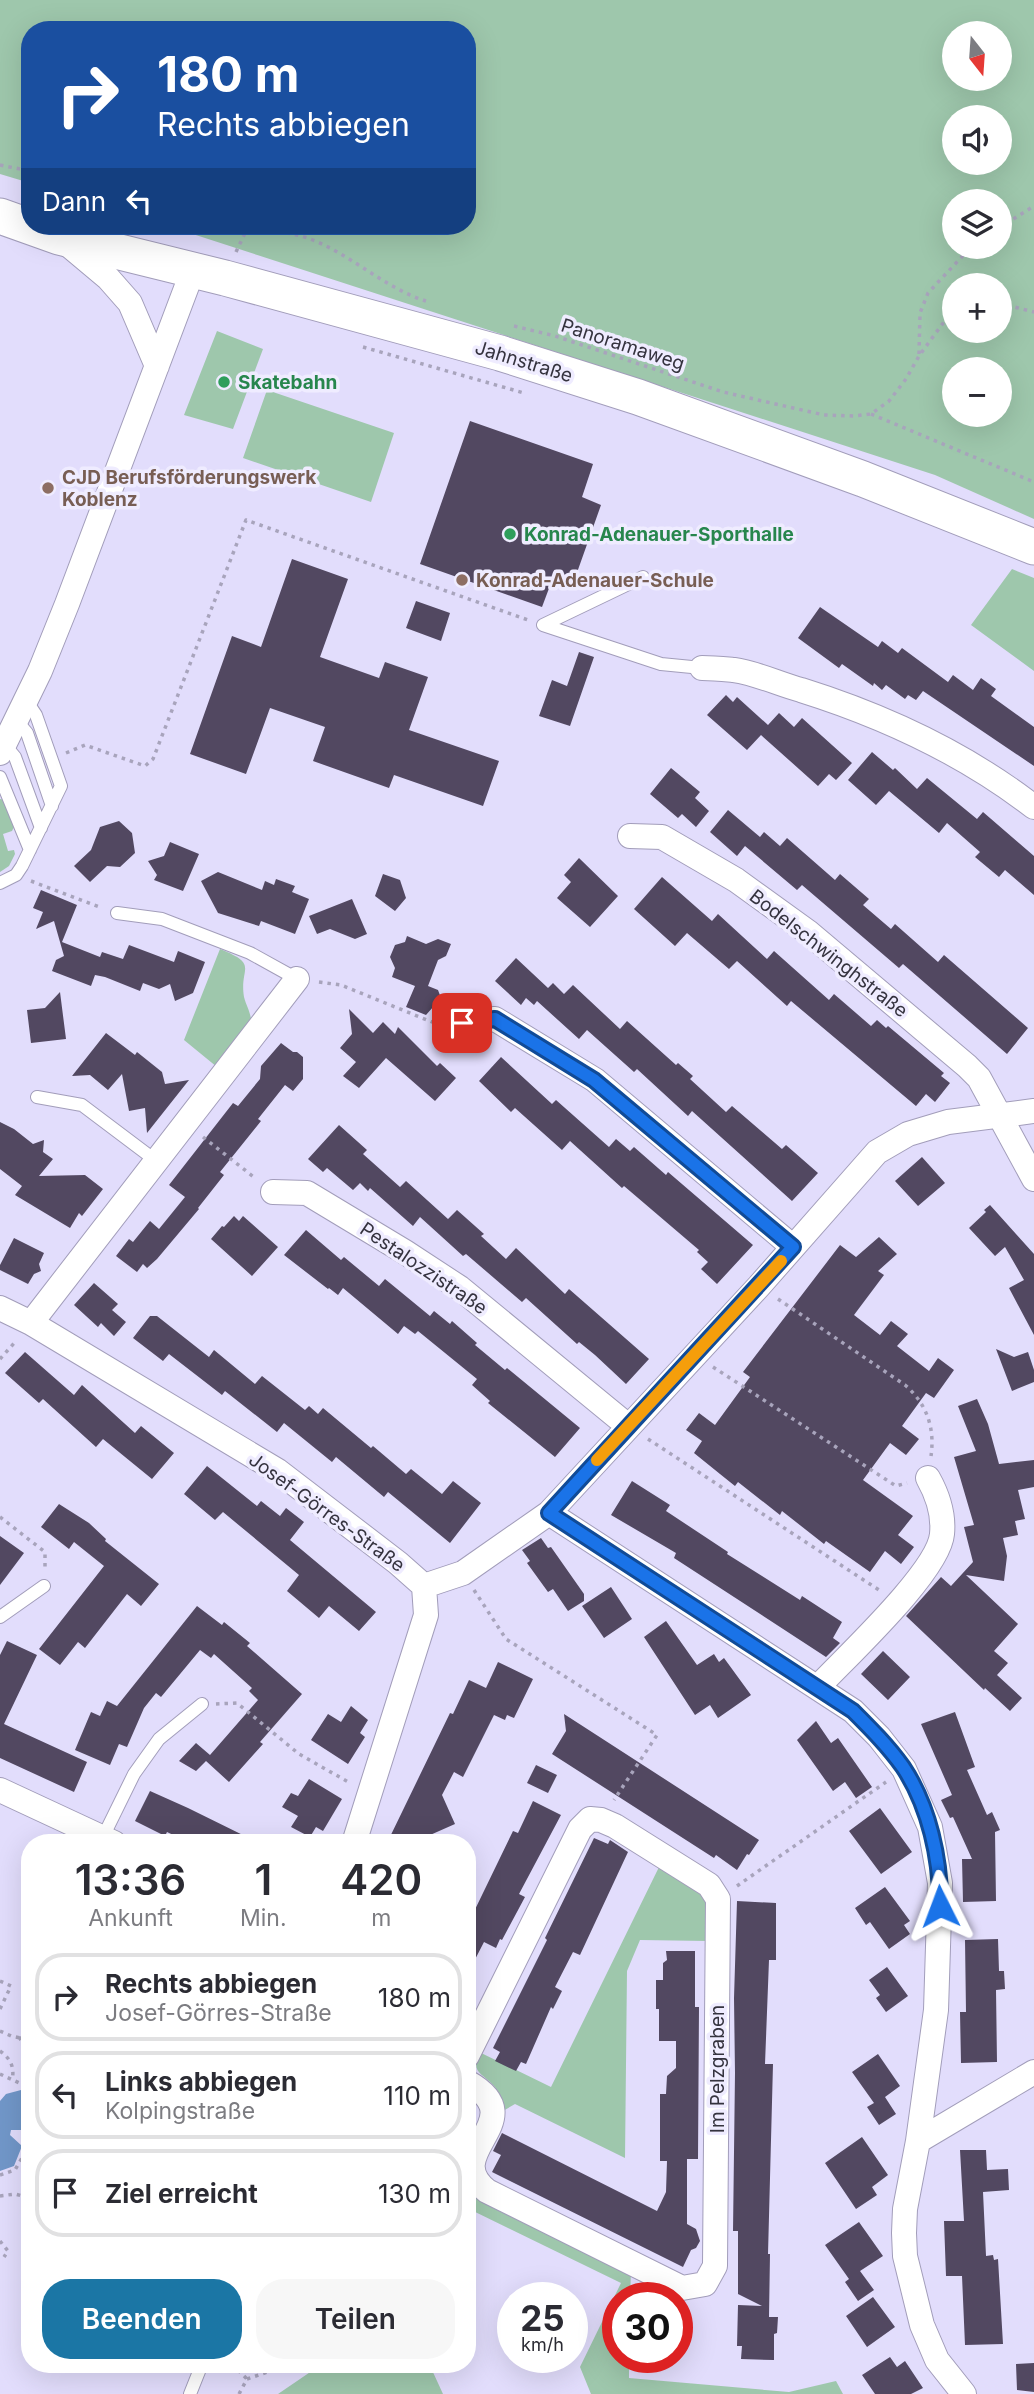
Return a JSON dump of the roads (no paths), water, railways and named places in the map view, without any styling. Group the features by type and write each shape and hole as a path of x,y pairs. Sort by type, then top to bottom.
{"street":[{"name":"Jahnstraße","path":"0,216 21,223"},
{"name":"Jahnstraße","path":"53,235 500,353 638,397 876,484 1034,547"},
{"path":"59,237 108,278 130,303 157,366"},
{"path":"2,749 67,604 192,270"},
{"path":"702,668 736,670 830,699 890,723 998,779 1034,807"},
{"name":"Bodelschwinghstraße","path":"630,836 662,837 736,880 808,932 967,1066 979,1078 1034,1179"},
{"path":"31,1324 297,979"},
{"path":"462,1023 495,1019 594,1080 793,1247"},
{"name":"Josef-Görres-Straße","path":"0,1308 278,1471 424,1586 463,1573 549,1513 759,1286 877,1152 918,1131 948,1122 1034,1111"},
{"name":"Pestalozzistraße","path":"273,1192 307,1193 460,1288 628,1426"},
{"path":"818,1687 898,1602 933,1559 942,1536 941,1511 936,1492 928,1478"},
{"path":"549,1513 853,1711 879,1737 904,1769 930,1827 940,1883 936,2010 918,2141 905,2209 905,2256 922,2325 937,2360 964,2394"},
{"path":"357,1834 426,1615 424,1586"},
{"path":"0,1790 95,1834"},
{"name":"Im Pelzgraben","path":"476,2038 580,1829 590,1819 601,1819 700,1877 718,1899 715,2266 705,2284 682,2288 487,2191 476,2183"},
{"path":"918,2141 1034,2072"},
{"name":"Im Pelzgraben","path":"476,2086 483,2090 492,2102 494,2114 476,2154"}],"lane":[{"path":"643,577 543,625 662,664 702,668"},
{"path":"21,710 52,806"},
{"path":"0,883 16,875 61,786 37,715 21,710"},
{"path":"2,749 15,757 41,828"},
{"path":"0,776 30,850"},
{"path":"117,913 162,919 250,953 297,979"},
{"path":"37,1097 82,1105 155,1160"},
{"path":"0,1618 44,1586"},
{"path":"110,1834 134,1774 159,1739 202,1704"},
{"path":"190,2394 198,2373"}],"water":[{"path":"21,2090 21,2130 11,2130 10,2135 21,2145 21,2148 14,2166 0,2171 0,2101 6,2094"}],"place":[{"name":"Skatebahn","path":"224,382"},
{"name":"CJD Berufsförderungswerk Koblenz","path":"48,488"},
{"name":"Konrad-Adenauer-Sporthalle","path":"510,534"},
{"name":"Konrad-Adenauer-Schule","path":"462,580"}]}
